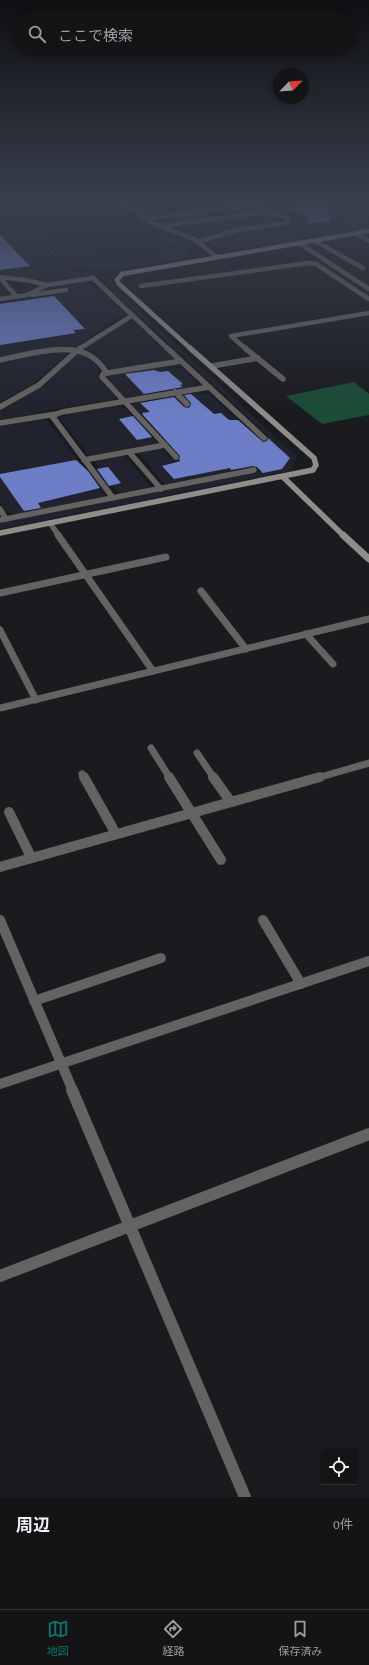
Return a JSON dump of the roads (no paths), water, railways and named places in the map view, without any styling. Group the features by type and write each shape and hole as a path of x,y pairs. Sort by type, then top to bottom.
{"street":[{"path":"0,533 314,470 316,465 314,458 119,284 117,280 122,274"},
{"path":"141,286 229,274"},
{"path":"331,274 369,299"},
{"path":"346,274 369,289"},
{"path":"0,278 31,281 47,285"},
{"path":"0,278 17,297"},
{"path":"27,295 47,285 93,278 264,438"},
{"path":"0,299 66,290"},
{"path":"283,379 231,336 369,313"},
{"path":"0,407 39,385 75,351 133,315"},
{"path":"0,360 58,351 75,351 91,355 107,373"},
{"path":"212,366 258,358"},
{"path":"176,457 102,377 103,374 107,373 181,361"},
{"path":"164,369 186,365"},
{"path":"0,423 209,387"},
{"path":"176,392 187,404"},
{"path":"56,413 52,416 53,419 113,498"},
{"path":"84,460 165,445"},
{"path":"129,452 161,488"},
{"path":"0,509 3,519 254,470"},
{"path":"283,477 369,559"},
{"path":"50,523 153,671"},
{"path":"0,593 166,557"},
{"path":"201,591 246,649"},
{"path":"0,708 369,619"},
{"path":"0,630 36,700"},
{"path":"306,634 333,664"},
{"path":"151,748 221,860"},
{"path":"197,753 231,802"},
{"path":"0,867 31,857 369,763"},
{"path":"82,774 116,834"},
{"path":"10,812 31,857"},
{"path":"0,920 129,1227 245,1497"},
{"path":"263,920 301,984"},
{"path":"34,1001 161,958"},
{"path":"0,1084 369,961"},
{"path":"0,1276 369,1134"}]}
